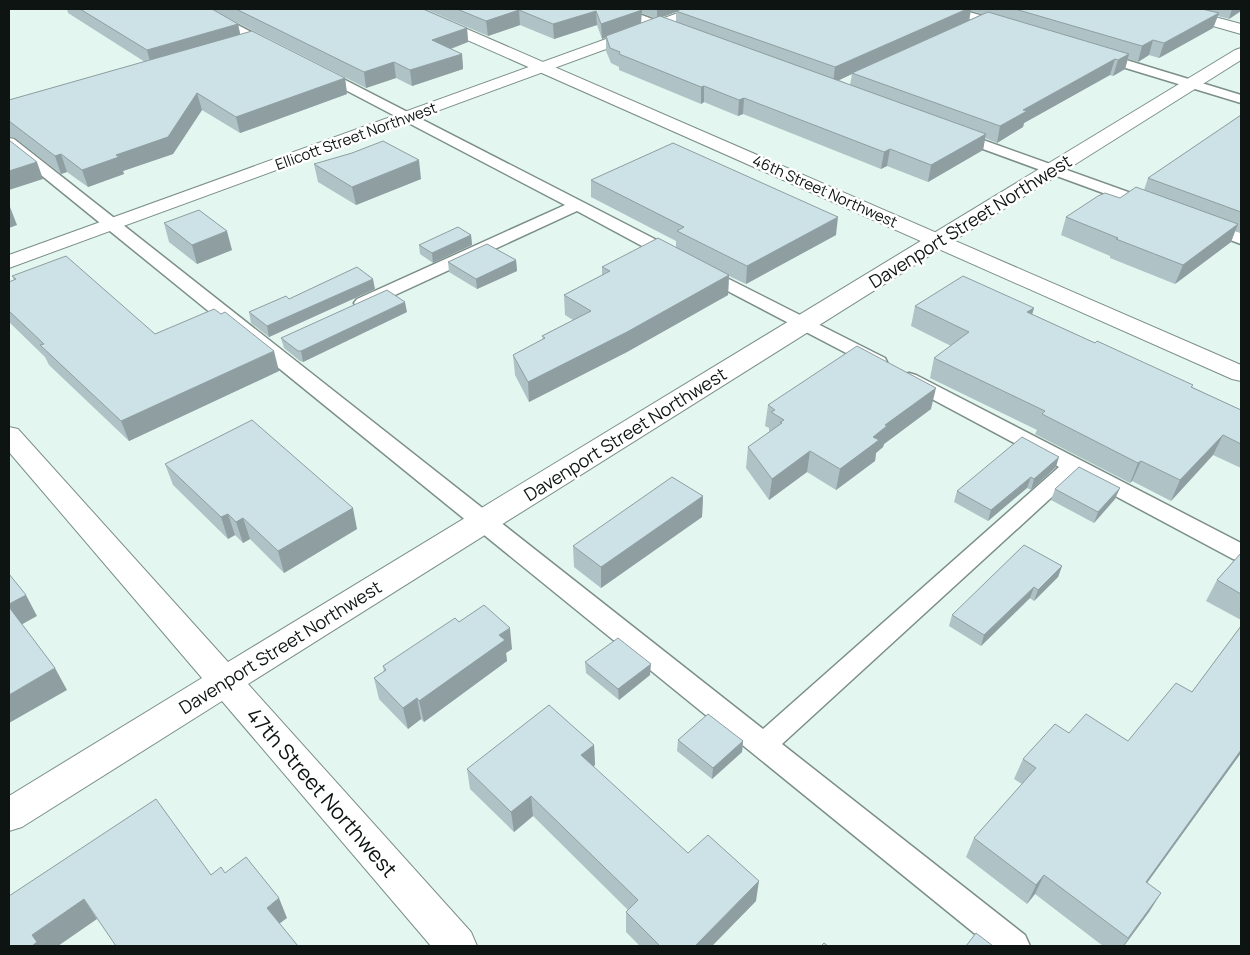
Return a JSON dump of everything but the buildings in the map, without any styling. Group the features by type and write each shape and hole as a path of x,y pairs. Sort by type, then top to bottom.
{"street":[{"name":"46th Street Northwest","path":"409,9 1241,374"},
{"name":"Ellicott Street Northwest","path":"9,262 702,9"},
{"path":"1168,9 1241,29"},
{"name":"Davenport Street Northwest","path":"9,815 1241,53"},
{"name":"47th Street Northwest","path":"9,435 457,946"}],"lane":[{"path":"200,9 284,52"},
{"path":"615,9 690,37"},
{"path":"946,9 1014,29"},
{"path":"967,28 985,20"},
{"path":"238,44 258,39"},
{"path":"1090,52 1241,99"},
{"path":"302,62 1241,552"},
{"path":"944,130 1161,209"},
{"path":"9,142 112,225 274,344 482,522 1014,946"},
{"path":"346,312 578,205"},
{"path":"1197,222 1241,239"},
{"path":"763,745 1074,465"}]}
